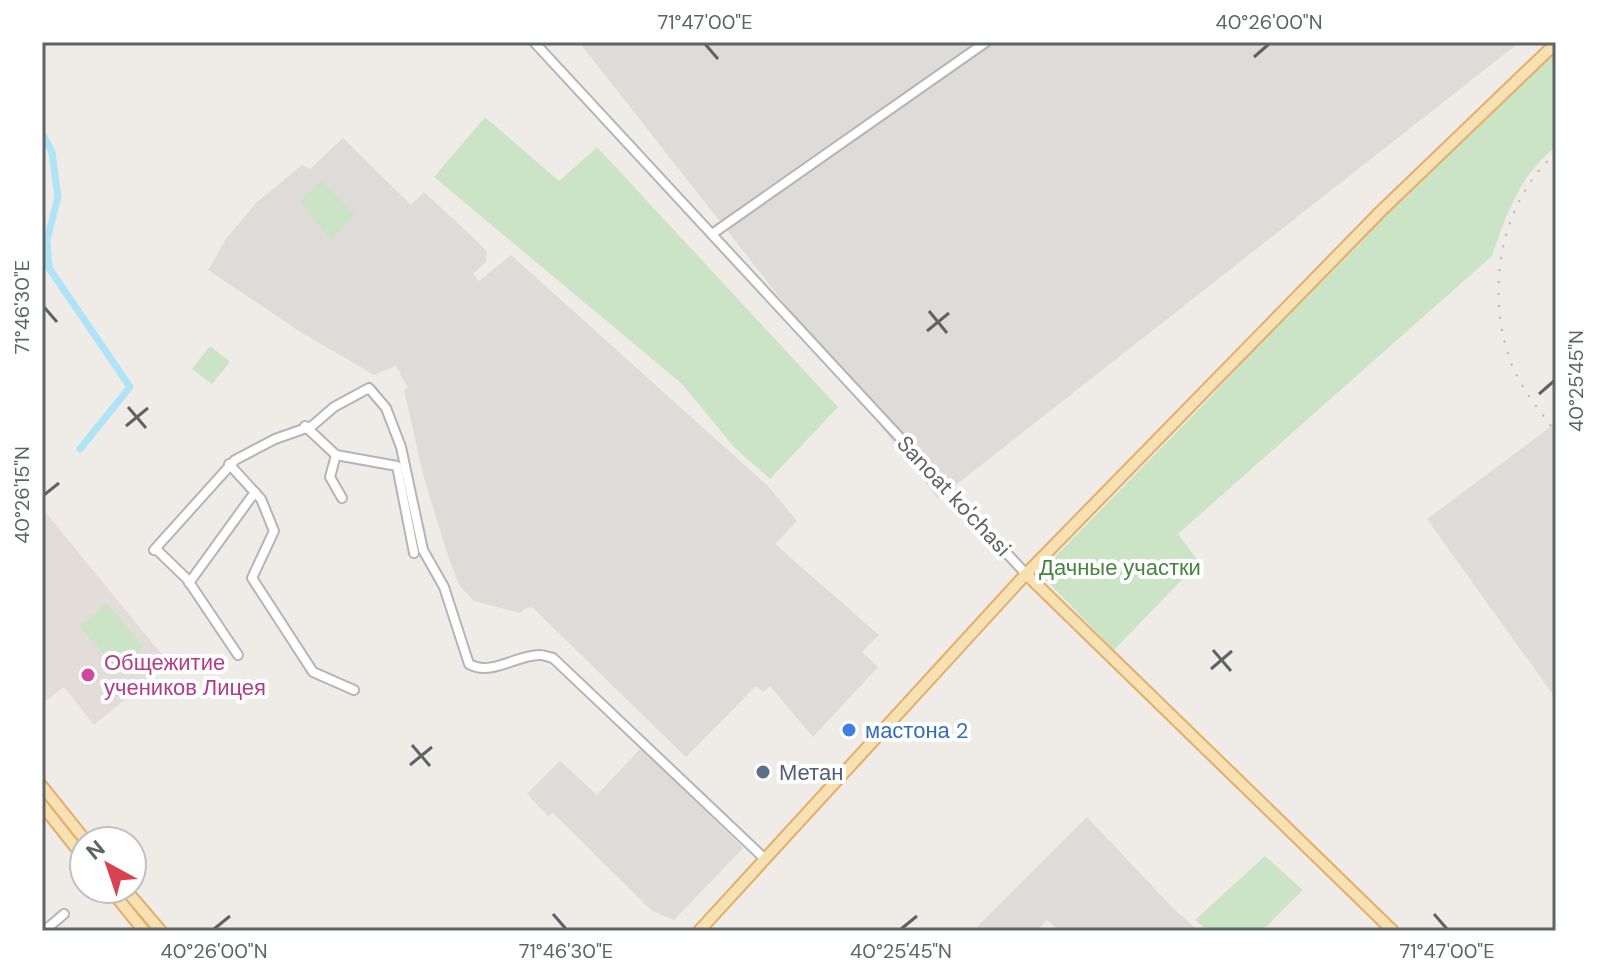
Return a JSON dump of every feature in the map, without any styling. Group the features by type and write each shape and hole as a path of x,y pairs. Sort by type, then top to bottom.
{"main road":[{"path":"699,931 1026,574 1381,211 1556,43"},
{"name":"Sanoat ko'chasi","path":"1026,574 1393,931"},
{"path":"42,786 73,825"},
{"path":"42,805 68,838"},
{"path":"123,905 144,931"},
{"path":"139,905 161,931"}],"street":[{"name":"Sanoat ko'chasi","path":"534,42 1026,574"},
{"path":"712,234 986,42"},
{"path":"238,655 189,583 156,550 229,464 275,439 312,426 334,407 369,388 386,408 401,447 423,550 444,587 469,664 473,667 509,664 537,655 553,658 765,859"},
{"path":"305,426 336,455 397,466 414,553"},
{"path":"336,455 330,477 342,498"},
{"path":"229,464 261,499 274,531 252,578 313,672 354,690"},
{"path":"189,583 255,492"},
{"path":"44,931 64,914"}],"shaded area":[{"path":"579,42 1520,42 938,499"},
{"path":"343,138 411,205 424,192 478,242 487,252 486,262 473,274 479,281 511,255 768,486 797,521 775,544 879,635 862,652 878,667 813,737 770,686 763,692 756,686 686,757 532,607 520,613 474,601 459,585 448,556 424,478 404,390 408,388 396,366 374,375 299,331 208,270 226,239 257,202 302,165 310,169"},
{"path":"1556,423 1556,699 1427,519"},
{"path":"42,508 169,663 94,725 64,687 42,704"},
{"path":"641,748 743,848 674,920 652,911 553,813 548,816 527,794 560,761 597,795"},
{"path":"1087,817 1174,909 1199,931 1060,931 1047,920 1036,931 973,931"}],"green space":[{"name":"Дачные участки","path":"1556,48 1556,147 1533,170 1516,196 1492,256 1178,534 1199,562 1114,650 1039,573 1203,405 1429,163"},
{"path":"485,117 559,181 597,147 838,407 770,479 734,447 682,384 434,177"},
{"path":"322,181 354,214 331,240 300,202"},
{"path":"210,346 230,362 212,384 192,369"},
{"path":"107,603 144,647 117,670 80,626"},
{"path":"1265,856 1303,890 1262,931 1208,931 1195,920"}],"waterway":[{"path":"42,133 52,152 58,197 47,240 49,268 130,387 80,449"}],"railway":[{"path":"1556,153 1536,174 1509,224 1499,281 1499,310 1512,365 1526,392 1556,433"}],"place":[{"name":"Общежитие учеников Лицея","path":"88,675"},
{"name":"мастона 2","path":"849,730"},
{"name":"Метан","path":"763,772"}]}
